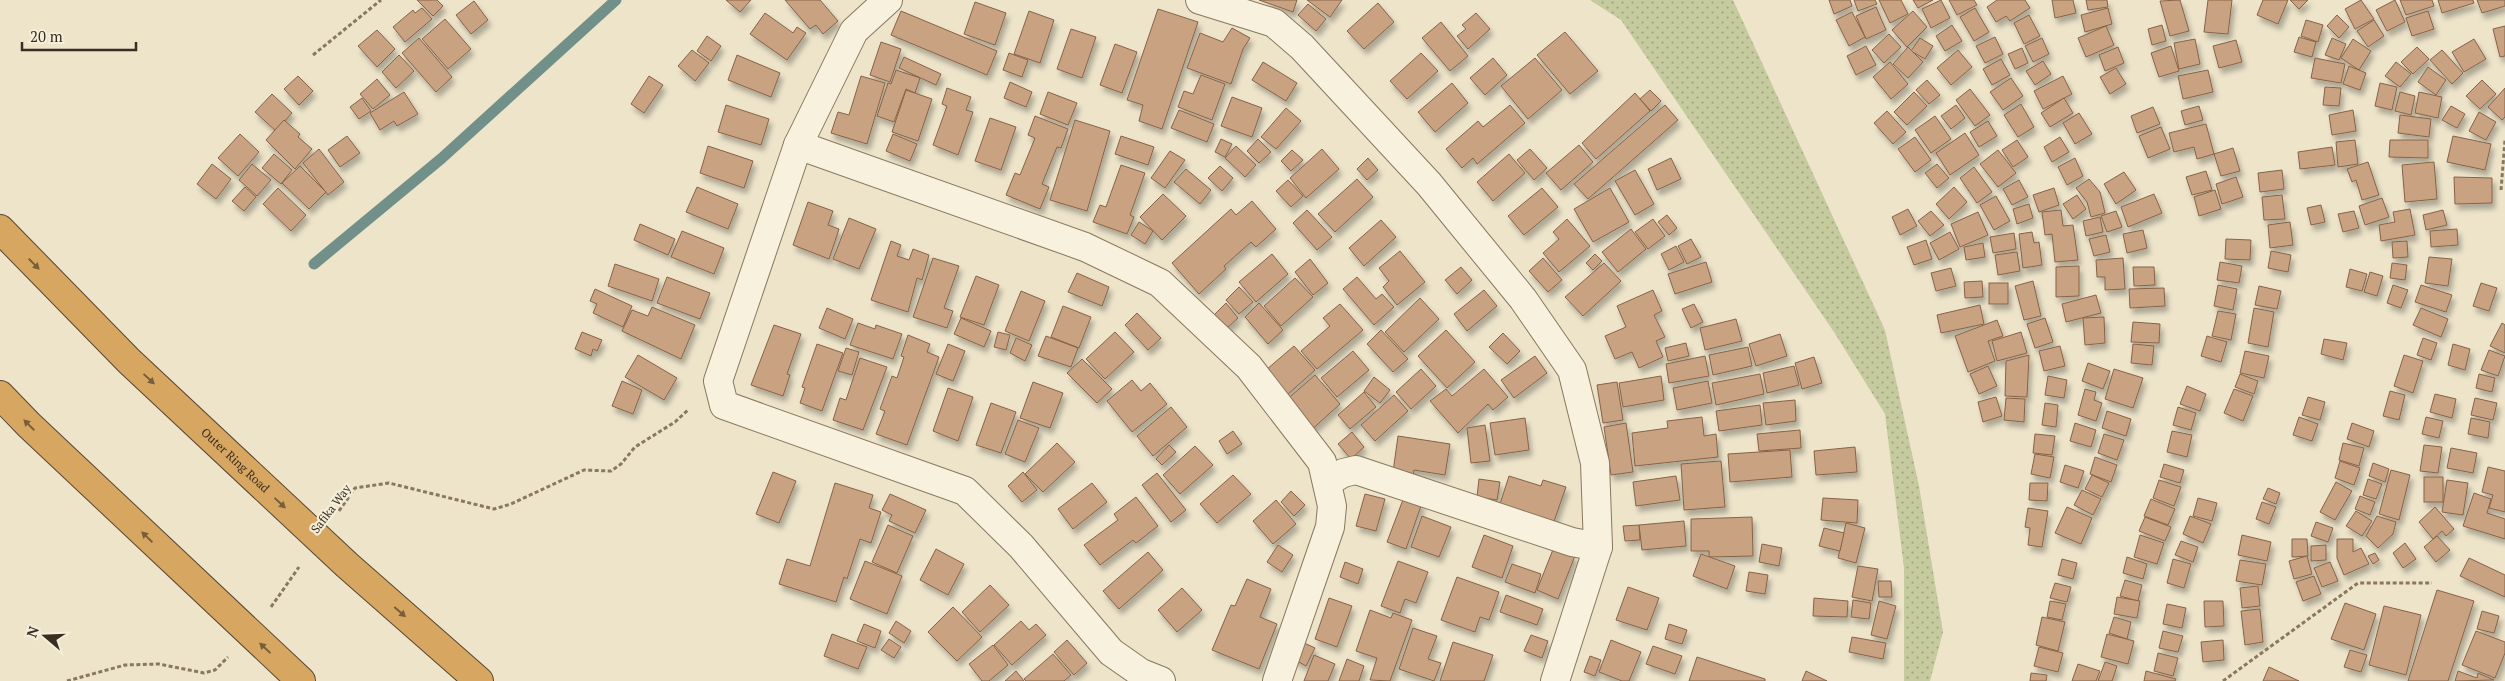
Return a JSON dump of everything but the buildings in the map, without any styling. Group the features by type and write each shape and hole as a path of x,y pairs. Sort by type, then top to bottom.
{"highway":[{"name":"Outer Ring Road","path":"0,230 129,361 319,539 479,681"},
{"path":"0,395 301,681"}],"street":[{"path":"888,0 854,31 798,145 718,381 724,404 965,491 1020,546 1111,652 1141,673 1161,681"},
{"path":"1200,0 1274,23 1302,47 1429,184 1523,299 1572,370 1595,463 1598,547 1555,681"},
{"path":"798,145 1085,247 1160,283 1249,367 1322,462 1332,506 1330,527 1277,681"},
{"path":"1328,482 1344,473 1356,470 1572,542 1598,547"}],"path":[{"path":"313,55 381,0"},
{"path":"2501,190 2505,140"},
{"name":"Safika Way","path":"69,681 125,665 159,664 204,672 214,670 251,635 355,488 388,483 494,509 510,504 584,470 611,471 621,464 635,447 675,422 718,381"},
{"path":"2223,681 2358,583 2432,583"}],"green space":[{"path":"1590,0 1733,0 1885,330 1919,486 1943,632 1930,681 1904,681 1904,568 1885,414 1834,332 1621,20"}],"waterway":[{"path":"314,264 442,158 616,0"}]}
